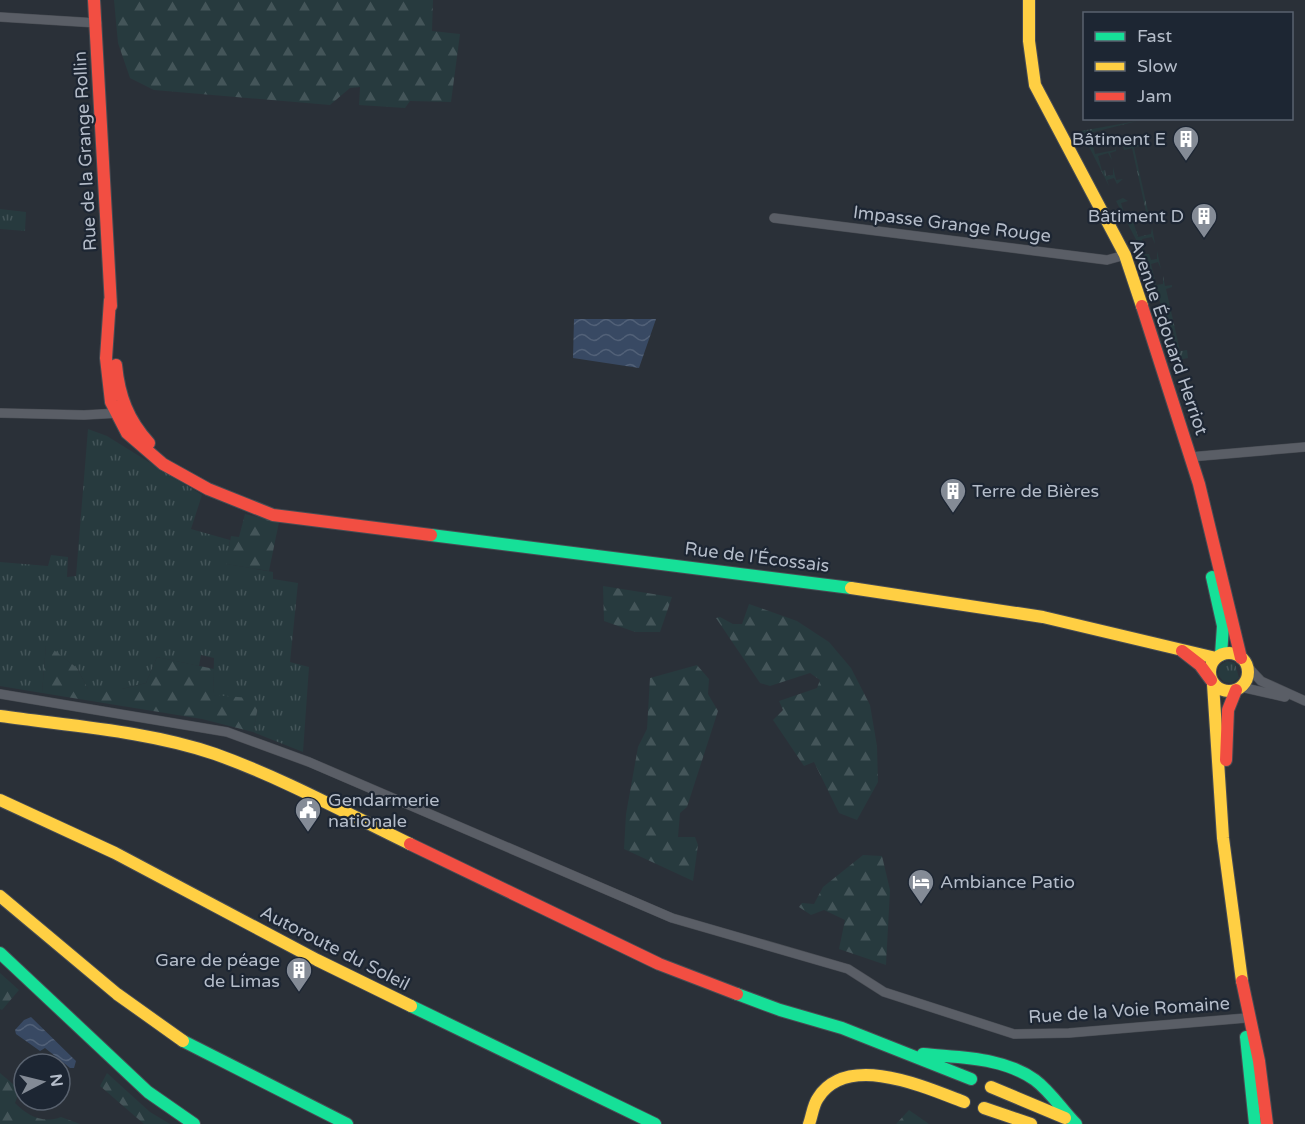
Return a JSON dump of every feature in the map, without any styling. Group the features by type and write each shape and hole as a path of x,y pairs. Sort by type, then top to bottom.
{"main road":[{"name":"Rue de la Grange Rollin","path":"94,0 110,300 121,413"},
{"name":"Avenue Édouard Herriot","path":"1029,0 1029,41 1035,85 1125,255 1190,457 1244,662"},
{"name":"Rue de l'Écossais","path":"121,413 161,453 199,476 276,510 324,520 790,579 1043,617 1181,651 1218,656"},
{"name":"Avenue Édouard Herriot","path":"1207,524 1208,552 1223,626 1218,656"},
{"name":"Rue de l'Écossais","path":"1181,651 1200,664 1212,682"},
{"path":"1222,810 1228,710 1246,679 1244,662 1232,653 1218,656 1209,670 1212,682 1222,810 1246,1011 1247,1061 1255,1124"},
{"path":"1212,682 1226,692 1239,688"},
{"path":"0,716 133,735 214,754 261,773 659,964 906,1053 971,1079"},
{"name":"Autoroute du Soleil","path":"0,800 115,853 317,960 655,1124"},
{"path":"0,896 117,994 181,1040 347,1124"},
{"path":"0,953 148,1092 194,1124"},
{"path":"1246,1011 1259,1061 1267,1124"},
{"path":"906,1053 981,1059 1025,1074 1044,1089 1076,1124"},
{"path":"809,1124 816,1103 826,1090 841,1079 858,1074 888,1076 964,1102"},
{"path":"991,1087 1048,1109 1076,1124"},
{"path":"984,1108 1031,1124"}],"street":[{"path":"0,17 97,23"},
{"name":"Impasse Grange Rouge","path":"774,218 1107,260 1125,255"},
{"path":"0,413 121,413"},
{"path":"1190,457 1305,447"},
{"path":"1244,662 1261,681 1305,701"},
{"path":"1239,688 1305,701"},
{"name":"Rue de la Voie Romaine","path":"0,694 227,732 309,762 672,918 848,969 884,992 1014,1034 1069,1033 1246,1011"}],"green space":[{"path":"114,0 433,0 432,31 460,34 451,102 410,101 405,108 359,105 360,87 350,88 330,105 154,90 130,78 118,43"},
{"path":"1137,121 1090,133 1095,154 1115,150 1115,143 1116,151 1110,153 1112,160 1108,153 1098,156 1102,171 1105,170 1106,176 1113,175 1113,167 1116,180 1123,179 1117,184 1114,178 1107,180 1109,186 1081,131"},
{"path":"1138,138 1140,146 1134,148 1149,216 1156,216 1141,219 1147,216 1132,148 1124,150 1122,141 1125,148 1138,145"},
{"path":"1123,198 1128,201 1121,203 1124,213 1130,212 1138,237 1151,234 1152,227 1155,244 1152,237 1142,239 1145,254 1149,254 1151,260 1157,259 1157,251 1161,269 1158,262 1151,264 1156,285 1163,284 1163,276 1165,286 1172,285 1166,289 1180,351 1187,350 1188,358 1178,360 1171,336 1174,334 1172,328 1169,329 1145,257 1116,201"},
{"path":"0,209 26,212 25,231 0,229"},
{"path":"88,429 107,436 202,495 191,529 230,540 227,564 273,572 273,579 298,583 290,662 309,667 303,752 253,732 258,707 213,695 214,658 201,655 199,666 157,657 146,683 122,689 88,689 77,668 46,645 42,693 0,686 0,562 48,566 51,555 68,557 67,577 76,576"},
{"path":"245,514 279,522 269,571 226,564 231,536 239,537"},
{"path":"603,586 672,597 660,632 635,632 604,621"},
{"path":"749,604 797,621 829,642 851,668 870,705 877,746 878,782 857,820 839,813 814,762 804,766 773,720 783,710 779,701 817,688 820,680 810,673 770,686 760,683 716,618 720,617 733,624 742,624"},
{"path":"46,644 77,668 88,689 122,689 146,683 157,657 214,669 213,695 250,698 258,707 253,732 202,719 42,693"},
{"path":"1227,661 1235,663 1239,678 1232,683 1224,682 1218,675 1219,666"},
{"path":"697,665 709,679 708,694 718,711 687,807 680,813 678,837 695,837 698,845 693,881 624,849 626,814 638,747 647,729 650,678"},
{"path":"863,855 882,856 890,890 886,965 839,949 845,920 824,910 811,915 799,907 802,903 814,904 823,887"},
{"path":"0,973 19,990 2,1010 0,1009"},
{"path":"0,1073 12,1083 12,1112 25,1112 36,1118 48,1120 61,1117 80,1124 0,1124"},
{"path":"107,1073 150,1112 170,1124 144,1124 100,1086"},
{"path":"909,1110 929,1124 896,1124"}],"water":[{"path":"574,319 656,319 639,368 573,358"},
{"path":"31,1017 67,1052 50,1052 45,1048 40,1051 16,1034 15,1030 24,1020"},
{"path":"72,1057 76,1061 72,1068"}],"traffic: fast":[{"path":"431,535 851,588"},
{"path":"1212,577 1223,626 1221,655"},
{"path":"0,953 148,1092 194,1124"},
{"path":"737,994 780,1010 842,1028 971,1079"},
{"path":"411,1006 655,1124"},
{"path":"1246,1037 1255,1124"},
{"path":"183,1041 347,1124"},
{"path":"923,1054 981,1060 1023,1072 1046,1090 1076,1124"}],"traffic: slow":[{"path":"1029,0 1029,41 1035,85 1125,255 1142,306"},
{"path":"851,588 1043,617 1216,658"},
{"path":"1229,653 1243,658 1248,672 1243,686 1229,691 1215,686 1210,672 1215,658 1229,653"},
{"path":"1213,684 1223,838 1242,981"},
{"path":"0,716 136,735 215,754 289,785 410,844"},
{"path":"0,800 115,853 317,960 411,1006"},
{"path":"0,896 117,994 183,1041"},
{"path":"809,1124 818,1098 831,1084 848,1077 867,1075 887,1077 964,1102"},
{"path":"991,1087 1065,1118"},
{"path":"984,1108 1031,1124"}],"traffic: jam":[{"path":"94,0 111,306"},
{"path":"110,300 106,358 111,402 127,433 163,464 208,489 273,515 431,535"},
{"path":"1142,306 1199,484 1241,658"},
{"path":"116,365 119,387 126,407 135,425 149,443"},
{"path":"1182,651 1200,665 1211,680"},
{"path":"1226,760 1228,710 1236,690"},
{"path":"410,844 659,964 737,994"},
{"path":"1242,981 1259,1061 1267,1124"}],"place":[{"name":"Bâtiment E","path":"1186,162"},
{"name":"Bâtiment D","path":"1204,239"},
{"name":"Terre de Bières","path":"953,514"},
{"name":"Gendarmerie nationale","path":"308,833"},
{"name":"Ambiance Patio","path":"921,905"},
{"name":"Gare de péage de Limas","path":"299,993"}]}
